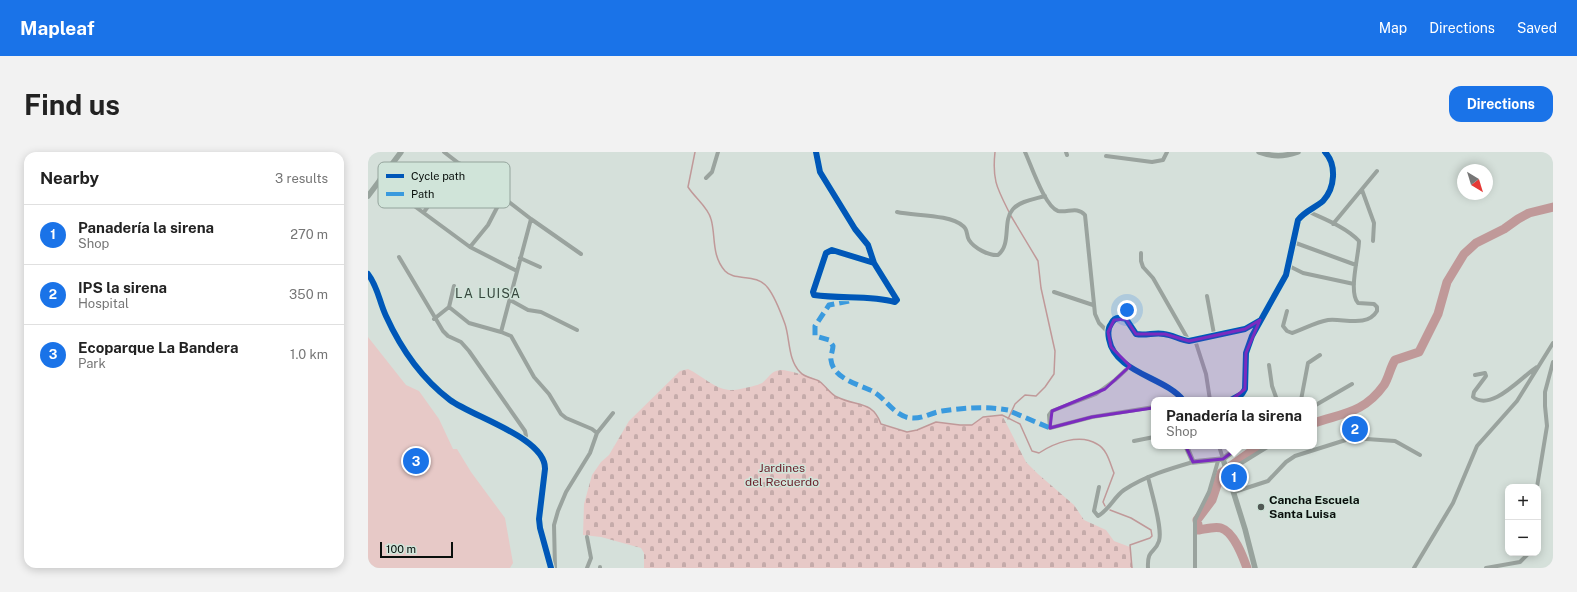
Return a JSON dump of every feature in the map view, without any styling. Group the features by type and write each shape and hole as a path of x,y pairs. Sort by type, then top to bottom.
{"street":[{"path":"394,162 401,152"},
{"path":"444,152 458,162"},
{"path":"706,178 712,172 718,152"},
{"path":"816,152 820,172 855,229 868,245 874,263 897,300 895,302 880,298 833,298 814,294 812,292 826,253 829,251 832,250 874,263"},
{"path":"1025,152 1045,196 1055,209 1060,211 1077,210 1084,215 1087,253 1093,286 1093,305 1099,324 1108,332"},
{"path":"1106,156 1152,162 1163,160 1167,152"},
{"path":"1259,152 1274,156 1286,156 1298,152"},
{"path":"1236,397 1242,394 1246,389 1246,353 1252,336 1289,266 1298,220 1306,211 1322,201 1330,187 1334,172 1331,161 1325,152"},
{"path":"1333,224 1377,171"},
{"path":"368,196 378,183"},
{"path":"1362,190 1374,223 1373,241"},
{"path":"897,212 908,215 931,215 959,223 966,229 972,243 987,254 993,256 1002,252 1013,208 1020,204 1045,196"},
{"path":"510,202 531,219 581,254"},
{"path":"418,208 470,247 517,271"},
{"path":"424,212 427,208"},
{"path":"470,247 488,225 497,208"},
{"path":"1287,312 1283,326 1287,331 1292,333 1327,320 1359,322 1366,320 1375,314 1377,307 1374,304 1358,303 1355,300 1354,284 1359,241 1355,236 1306,211"},
{"path":"501,332 531,219"},
{"path":"1293,242 1356,265"},
{"path":"1141,253 1143,267 1153,278 1192,340 1206,374 1210,397"},
{"path":"399,257 434,319 448,336 461,342 469,350 525,431 526,436 524,439"},
{"path":"520,258 540,267"},
{"path":"1289,266 1303,273 1354,284"},
{"path":"368,274 376,286 385,314 396,336 406,354 424,376 450,400 466,410 524,439 542,456 546,463 539,519 551,568"},
{"path":"434,319 449,307 454,286"},
{"path":"1054,292 1093,305"},
{"path":"1207,296 1214,334"},
{"path":"510,300 528,310 541,312 577,330"},
{"path":"449,307 469,323 511,336 534,377 549,394 561,414 566,418 592,429 597,433"},
{"path":"1179,397 1171,390 1130,366 1111,347 1108,332 1110,325 1114,320 1120,318 1126,319 1136,334 1142,336 1165,334 1179,340 1192,340 1214,334 1245,329 1260,320"},
{"path":"1414,568 1453,503 1477,446 1482,438 1511,410 1553,343"},
{"path":"1302,397 1308,363 1320,355"},
{"path":"1537,484 1547,426 1545,392 1553,362"},
{"path":"1269,365 1272,386 1276,397"},
{"path":"1130,366 1115,380 1096,394 1052,411 1049,415 1050,428 1092,417 1151,407"},
{"path":"1475,375 1485,373 1486,376 1474,392 1473,397 1487,401 1499,397 1539,366"},
{"path":"1317,404 1352,384"},
{"path":"555,568 554,525 558,511 566,492 590,453 597,433 613,414"},
{"path":"1134,441 1151,438"},
{"path":"1234,492 1268,481 1286,462 1295,456 1352,438 1395,441 1420,455"},
{"path":"1187,449 1193,462"},
{"path":"1220,449 1222,461 1228,473 1234,492 1255,568"},
{"path":"1195,568 1195,520 1222,461 1236,449"},
{"path":"1228,473 1264,449"},
{"path":"1100,487 1094,511 1098,516 1103,514 1124,490 1148,477 1193,462 1222,461"},
{"path":"1148,477 1160,532 1159,542 1147,558 1148,568"},
{"path":"587,537 591,558 587,568"},
{"path":"1486,568 1520,562 1526,556"}],"highlighted area":[{"path":"1126,319 1136,334 1165,334 1189,341 1245,329 1260,320 1246,353 1245,389 1228,403 1243,444 1223,459 1193,462 1187,449 1184,428 1173,411 1166,406 1092,417 1050,428 1052,411 1105,389 1130,366 1111,347 1108,332 1114,320"}],"green space":[{"path":"368,337 406,385 419,391 439,419 453,449 457,449 471,472 505,518 513,563 510,568 368,568"},
{"name":"Jardines del Recuerdo","path":"688,369 713,384 729,390 751,387 762,383 772,373 778,370 785,370 800,374 819,381 837,397 863,405 873,411 881,425 907,432 917,430 936,422 972,425 983,417 1002,415 1026,462 1074,505 1084,520 1106,530 1114,541 1130,547 1132,568 644,568 644,553 641,548 601,537 583,535 584,504 592,475 601,462 609,455 629,421 680,371"}],"waterway":[{"path":"695,152 688,187 704,207 711,219 718,259 725,271 729,274 758,280 771,292 780,310 787,330 793,362 802,374 819,381 837,397 863,405 873,411 881,424 907,432 917,430 936,422 972,425 983,417 1002,415 1020,424 1032,451 1039,453 1059,443 1075,439 1083,439 1097,444 1103,449 1108,457 1114,473 1103,502 1105,506"},
{"path":"995,152 994,170 996,184 1009,212"},
{"path":"1317,422 1361,407 1384,385 1395,360 1419,352 1438,314 1447,282 1464,254 1476,243 1504,229 1529,213 1553,207"},
{"path":"1008,419 1015,404 1025,395 1036,396 1045,387 1054,374 1055,351 1041,288 1038,261 1011,216"},
{"path":"1247,568 1237,545 1226,530 1219,527 1199,530 1197,520 1212,500 1221,473 1255,449"},
{"path":"1110,510 1131,518 1151,530 1152,536 1150,538 1130,545 1132,568"}],"marked path":[{"path":"849,301 829,305 815,326 815,336 829,340 833,346 831,357 833,366 836,371 846,380 870,390 879,396 896,412 911,418 942,411 967,408 992,408 1008,410"},
{"path":"1012,412 1050,428"}],"cycle path":[{"path":"816,152 820,172 855,229 868,245 874,263 897,300 895,302 866,298 814,295 813,292 826,253 832,250 874,263"},
{"path":"1236,397 1242,394 1245,389 1246,353 1252,336 1286,275 1298,220 1323,201 1330,190 1333,170 1329,157 1325,152"},
{"path":"368,274 374,284 386,316 398,340 413,362 430,382 450,400 461,407 521,438 534,448 542,458 545,469 539,519 551,568"},
{"path":"1180,397 1175,392 1130,367 1121,360 1113,350 1108,333 1110,326 1115,319 1126,319 1136,334 1170,335 1189,341 1245,329 1259,321"}],"place":[{"name":"IPS la sirena","path":"1355,429"},
{"name":"Ecoparque La Bandera","path":"416,461"},
{"name":"Panadería la sirena","path":"1234,477"},
{"name":"Cancha Escuela Santa Luisa","path":"1261,507"}],"district":[{"name":"LA LUISA","path":"488,293"}]}
